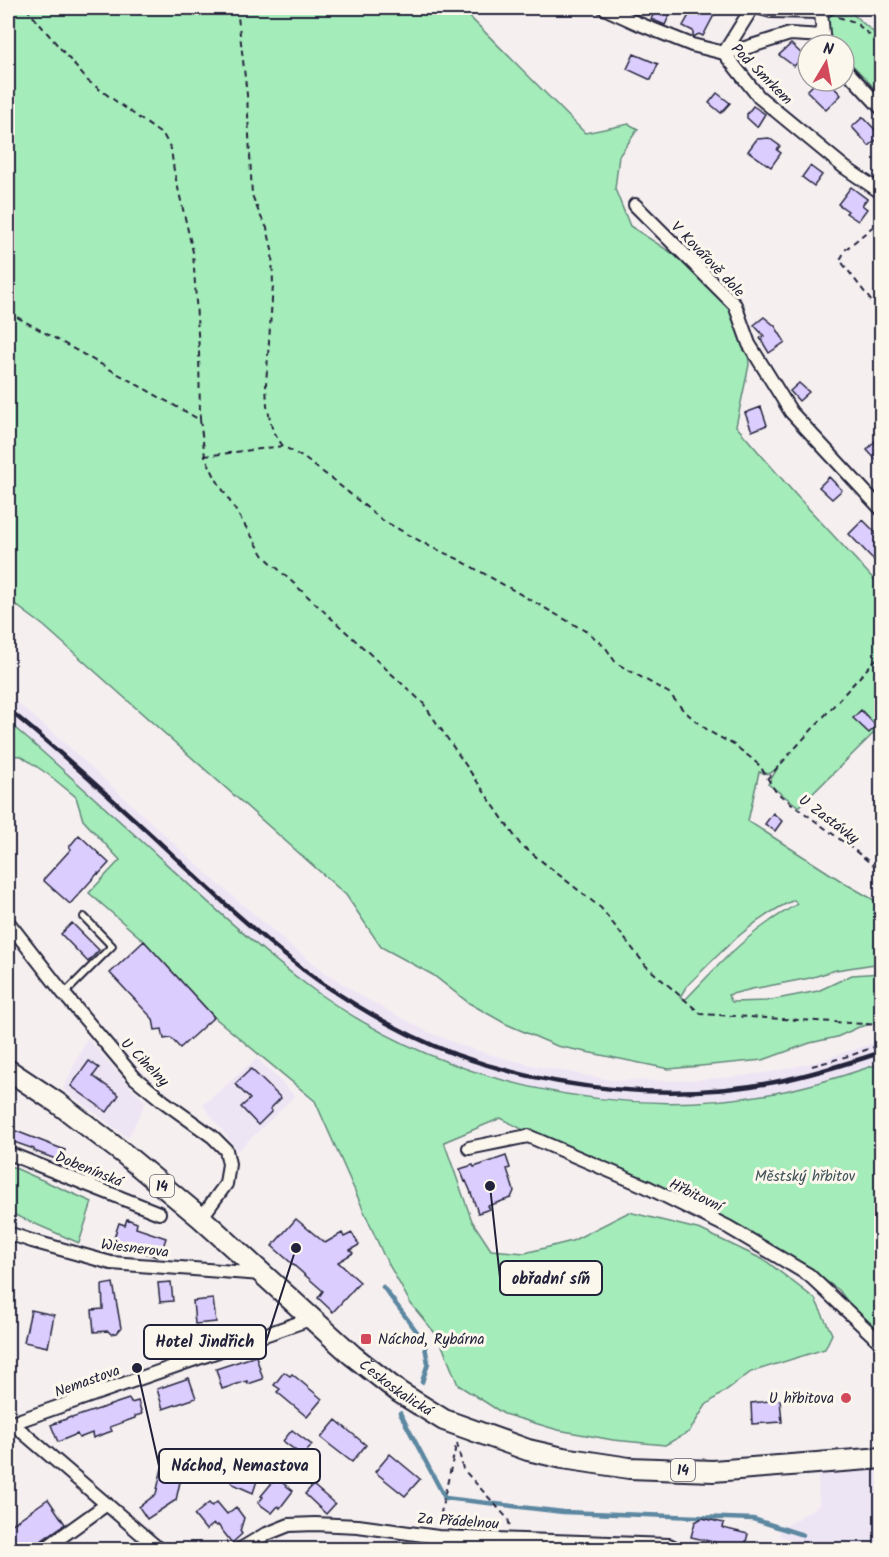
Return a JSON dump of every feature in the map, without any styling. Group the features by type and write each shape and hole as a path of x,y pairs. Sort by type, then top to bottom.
{"main road":[{"name":"Českoskalická","path":"8,1070 59,1104 123,1153 201,1218 352,1355 408,1398 444,1420 528,1450 629,1468 713,1471 882,1458"}],"street":[{"name":"Pod Smrkem","path":"604,8 692,45 724,53 759,97 844,167 882,193"},
{"path":"724,53 752,8"},
{"path":"760,8 771,11 825,10 824,33"},
{"path":"724,53 790,34 796,35"},
{"path":"856,81 882,109"},
{"name":"V Kovářově dole","path":"635,205 735,305 749,344 791,412 882,510"},
{"name":"U Cihelny","path":"8,922 64,994 135,1078 213,1137 226,1150 229,1164 226,1184 201,1218"},
{"name":"Hřbitovní","path":"469,1148 528,1136 647,1187 728,1227 808,1275 882,1344"},
{"name":"Dobenínská","path":"8,1153 159,1214"},
{"name":"Wiesnerova","path":"8,1233 111,1263 263,1275"},
{"name":"Nemastova","path":"10,1425 312,1318"},
{"path":"10,1425 160,1550"},
{"path":"43,1550 107,1504"},
{"name":"Za Přádelnou","path":"239,1550 264,1535 289,1525 358,1526 438,1537 669,1545 679,1550"}],"lane":[{"path":"64,994 112,946 84,917"}],"path":[{"path":"26,8 88,81 164,136 171,148 174,171 193,252 199,351 200,420 205,456 264,556 423,703 520,844 601,908 646,966 701,1014 882,1025"},
{"path":"205,456 283,446 273,432 267,406 266,384 273,285 272,249 267,228 252,195 247,95 237,8"},
{"path":"825,10 855,22 882,46"},
{"path":"882,219 846,249 840,260 882,315"},
{"path":"8,312 200,420"},
{"name":"U Zastávky","path":"283,446 323,472 382,519 589,633 606,648 616,663 669,693 684,711 710,732 734,745 760,766 776,792 882,872"},
{"path":"767,779 876,659"},
{"path":"812,1066 882,1044"},
{"path":"438,1537 443,1502 457,1443 463,1469 508,1520 512,1539"}],"shaded area":[{"path":"8,695 292,947 359,995 426,1031 499,1057 611,1080 695,1080 771,1072 811,1063 881,1041 881,1063 816,1084 736,1099 609,1101 493,1078 417,1050 383,1033 313,989 242,933 8,722"},
{"path":"87,1038 146,1102 128,1138 63,1089"},
{"path":"257,1058 295,1096 238,1151 203,1105"},
{"path":"881,1470 881,1549 810,1546 780,1536 780,1530 819,1505 818,1474"}],"green space":[{"path":"8,8 464,8 465,12 585,133 629,124 638,129 619,156 615,189 630,226 678,257 730,302 744,305 749,365 736,426 881,587 881,726 799,807 768,784 777,769 769,774 759,772 748,821 881,904 881,963 836,970 810,978 728,995 732,1002 766,1001 818,991 852,975 881,973 881,1022 859,1027 837,1037 810,1043 763,1060 669,1069 557,1046 506,1024 469,1003 433,975 381,947 346,895 44,626 8,599","holes":["794,900 797,904 772,919 747,939 686,999 680,997 686,987 749,927"]},
{"path":"846,8 881,39 881,95 856,69 856,33 821,33 816,28 818,21"},
{"name":"Městský hřbitov","path":"8,722 289,972 362,1021 416,1049 473,1071 532,1087 592,1098 653,1102 714,1101 775,1093 829,1080 881,1063 881,1332 853,1309 839,1290 741,1226 555,1147 501,1118 444,1142 472,1221 491,1250 525,1253 572,1241 629,1212 701,1230 766,1261 815,1299 832,1334 825,1349 751,1372 706,1405 689,1432 665,1445 613,1440 558,1430 504,1414 458,1385 439,1338 411,1304 383,1254 315,1101 214,1017 144,941 89,893 120,860 83,820 76,797 21,756 8,755"},
{"path":"8,1165 92,1202 79,1243 8,1212"}],"building":[{"path":"657,8 670,14 665,25 651,19"},
{"path":"693,8 714,15 703,36 699,34 693,37 693,31 683,26"},
{"path":"791,44 796,49 796,64 794,66 779,55"},
{"path":"634,54 658,64 651,80 627,69"},
{"path":"717,93 730,103 721,113 709,103"},
{"path":"809,93 839,93 841,95 826,110"},
{"path":"753,106 765,114 757,127 747,118"},
{"path":"863,117 881,136 869,146 852,127"},
{"path":"769,138 780,146 777,150 781,153 771,167 748,151 757,139"},
{"path":"810,166 822,175 814,186 802,177"},
{"path":"851,187 867,199 862,205 867,209 858,221 838,204"},
{"path":"764,317 775,326 785,342 769,353 760,338 764,336 754,325"},
{"path":"799,383 809,392 799,401 790,391"},
{"path":"761,407 767,425 752,431 745,413"},
{"path":"876,440 882,446 882,466 867,450"},
{"path":"829,477 842,490 832,499 819,487"},
{"path":"863,520 882,539 882,555 875,561 849,534"},
{"path":"861,710 876,726 869,733 853,718"},
{"path":"773,813 782,821 775,831 765,824"},
{"path":"79,835 109,863 70,904 43,880 71,849 69,847"},
{"path":"72,923 99,950 88,962 61,934"},
{"path":"144,941 214,1017 180,1048 171,1038 164,1039 162,1029 155,1030 153,1019 110,973"},
{"path":"89,1061 99,1068 93,1076 119,1095 107,1112 71,1086"},
{"path":"251,1069 281,1098 258,1125 241,1107 250,1099 235,1084"},
{"path":"8,1128 65,1150 61,1161 8,1140"},
{"path":"506,1156 510,1168 507,1169 514,1191 511,1198 488,1206 490,1209 478,1213 460,1169 473,1165 474,1167"},
{"path":"127,1219 137,1223 136,1228 166,1238 161,1253 159,1252 157,1257 145,1253 146,1251 113,1241 119,1223 125,1225"},
{"path":"296,1219 325,1243 342,1233 344,1237 352,1233 359,1245 350,1250 353,1253 338,1262 360,1282 333,1312 318,1298 323,1291 272,1246"},
{"path":"171,1282 173,1301 160,1302 158,1283"},
{"path":"113,1283 121,1328 117,1333 111,1334 108,1331 94,1332 92,1310 103,1309 102,1285"},
{"path":"213,1299 216,1322 195,1324 193,1301"},
{"path":"31,1310 54,1315 48,1347 24,1342"},
{"path":"256,1356 263,1379 248,1384 247,1381 222,1389 216,1369"},
{"path":"284,1372 290,1376 292,1374 322,1399 307,1417 277,1392 280,1389 274,1385"},
{"path":"189,1378 196,1398 163,1409 157,1389"},
{"path":"129,1399 131,1403 138,1401 142,1414 110,1427 112,1431 93,1438 92,1433 79,1438 77,1434 58,1442 51,1425"},
{"path":"780,1400 782,1422 752,1424 751,1403"},
{"path":"336,1420 366,1445 352,1462 321,1438"},
{"path":"292,1430 312,1445 303,1456 283,1441"},
{"path":"390,1454 420,1479 405,1496 375,1472"},
{"path":"222,1455 237,1462 238,1459 261,1468 253,1493 233,1484 231,1482 234,1474 217,1467"},
{"path":"162,1468 182,1473 176,1500 147,1519 139,1507 156,1494"},
{"path":"276,1478 293,1491 280,1508 278,1506 272,1513 258,1503"},
{"path":"313,1485 335,1504 326,1514 305,1494"},
{"path":"48,1499 65,1524 38,1543 35,1550 30,1543 20,1550 8,1550 8,1527"},
{"path":"217,1502 227,1514 236,1507 244,1518 240,1531 242,1534 232,1543 218,1525 214,1524 206,1530 194,1515 209,1503 212,1506"},
{"path":"702,1518 724,1523 723,1528 748,1534 744,1549 691,1537 695,1522"}],"waterway":[{"path":"383,1287 424,1341 428,1363 422,1382"},
{"path":"400,1413 445,1498 563,1512 753,1519 803,1535"}],"railway":[{"path":"8,709 103,791 277,949 335,992 403,1031 439,1048 494,1067 533,1077 614,1089 655,1091 696,1091 775,1082 882,1052"}],"place":[{"name":"obřadní síň","path":"490,1186"},
{"name":"Hotel Jindřich","path":"296,1248"},
{"name":"Náchod, Rybárna","path":"366,1339"},
{"name":"Náchod, Nemastova","path":"137,1368"},
{"name":"U hřbitova","path":"846,1398"}]}
